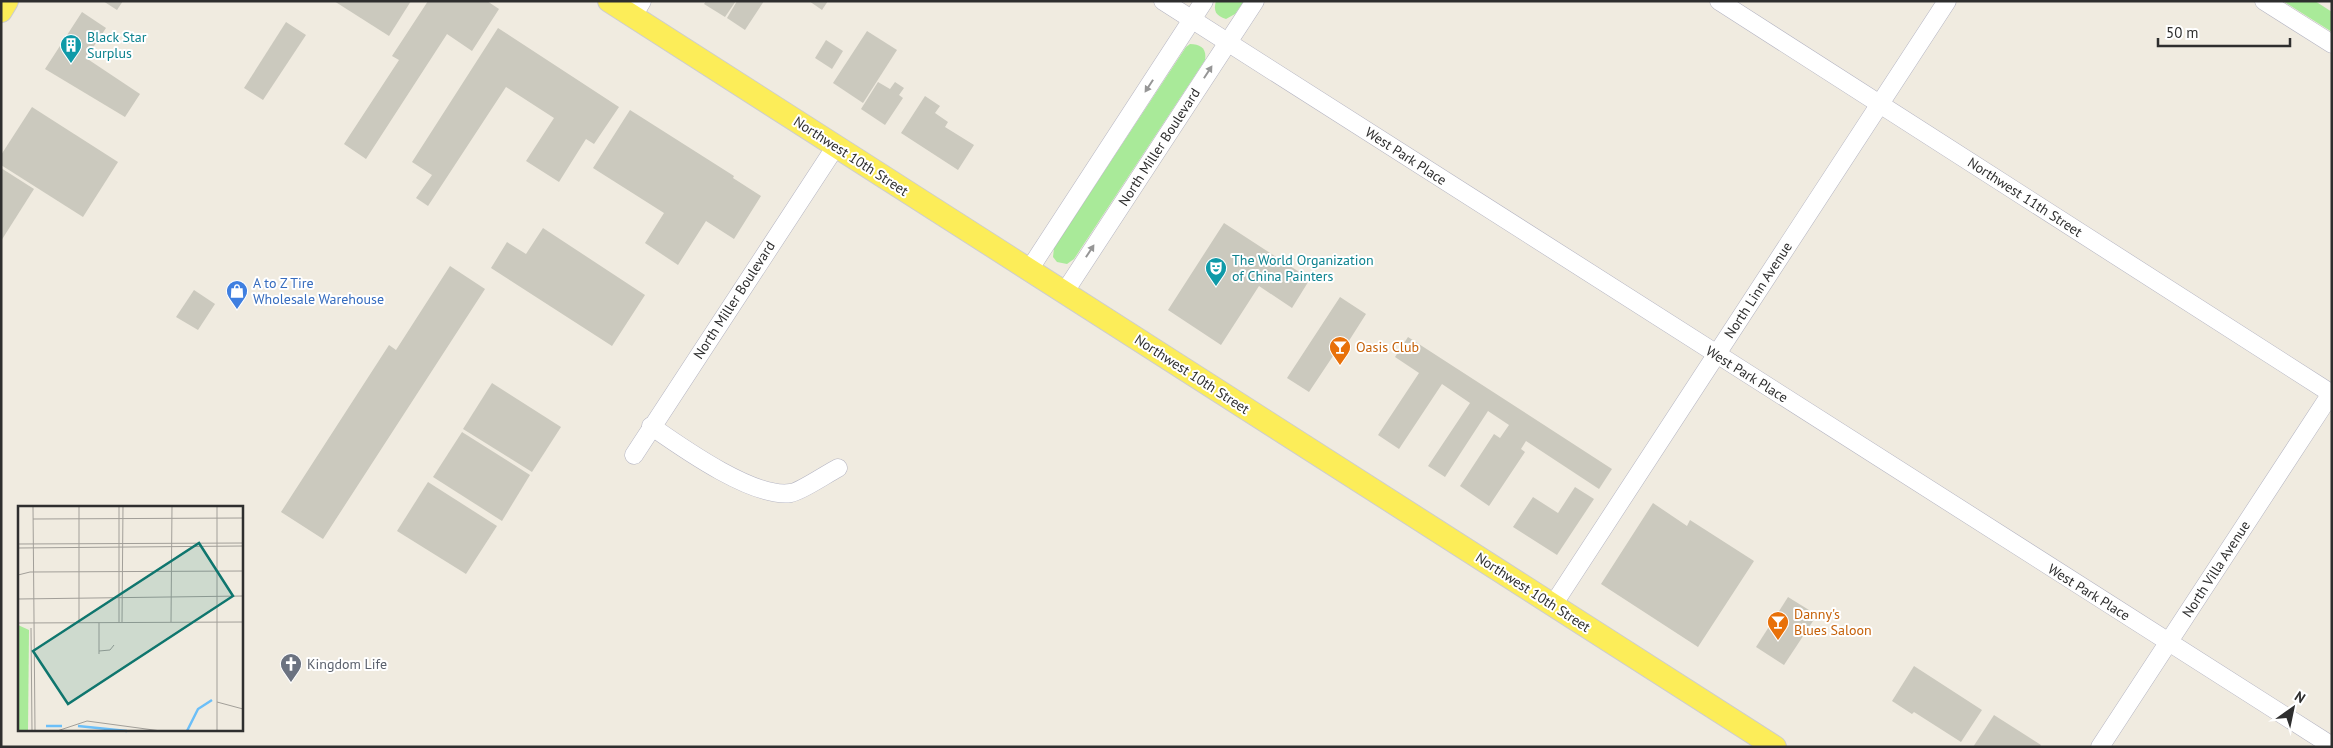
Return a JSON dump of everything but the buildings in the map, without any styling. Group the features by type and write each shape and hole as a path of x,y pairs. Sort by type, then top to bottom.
{"main road":[{"path":"1,11 7,1"},
{"name":"Northwest 10th Street","path":"609,1 638,9 836,146 1775,747"}],"street":[{"name":"West Park Place","path":"1163,1 2332,746"},
{"path":"1029,270 1204,1"},
{"name":"North Miller Boulevard","path":"1064,293 1255,1"},
{"name":"Northwest 11th Street","path":"1719,1 2332,393"},
{"name":"North Linn Avenue","path":"1553,605 1947,1"},
{"path":"2264,1 2332,44"},
{"name":"North Miller Boulevard","path":"634,454 836,146"},
{"name":"North Villa Avenue","path":"2100,747 2332,393"},
{"path":"651,426 727,474 761,490 791,493 838,468"}],"green space":[{"path":"1216,1 1244,1 1235,14 1226,19 1216,13"},
{"path":"2283,1 2315,1 2332,12 2332,32"},
{"path":"1190,44 1197,45 1204,50 1205,60 1074,259 1067,264 1057,262 1053,257 1054,248 1186,47"}],"place":[{"name":"Black Star Surplus","path":"71,64"},
{"name":"The World Organization of China Painters","path":"1216,287"},
{"name":"A to Z Tire Wholesale Warehouse","path":"237,310"},
{"name":"Oasis Club","path":"1340,366"},
{"name":"Danny's Blues Saloon","path":"1778,641"},
{"name":"Kingdom Life","path":"291,683"}]}
